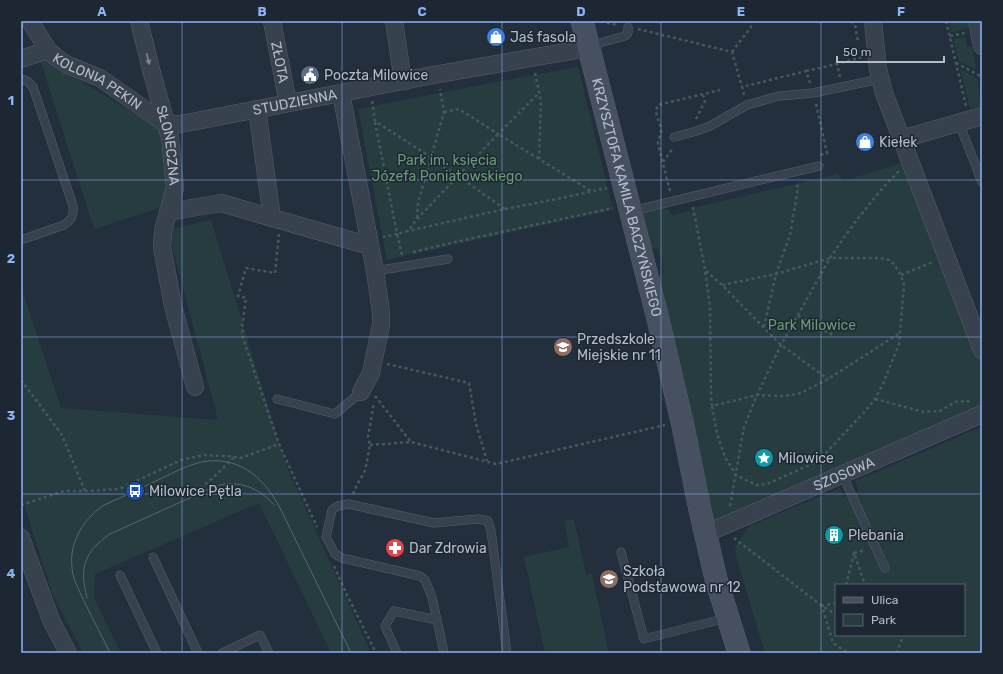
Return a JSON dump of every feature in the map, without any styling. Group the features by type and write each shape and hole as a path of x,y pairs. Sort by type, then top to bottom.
{"street":[{"name":"KOLONIA PEKIN","path":"30,21 48,50 57,58 100,78 167,125"},
{"name":"SŁONECZNA","path":"139,21 170,138 176,188 163,231 162,247 173,306 195,387"},
{"name":"ZŁOTA","path":"272,21 288,103"},
{"path":"394,21 403,81"},
{"name":"KRZYSZTOFA KAMILA BACZYŃSKIEGO","path":"582,21 658,319 680,411 716,579 739,653"},
{"path":"873,21 878,70 884,93 982,350"},
{"path":"977,21 982,46"},
{"name":"STUDZIENNA","path":"167,125 181,124 589,47"},
{"name":"KOLONIA PEKIN","path":"21,59 48,50"},
{"path":"341,93 370,243 381,312 381,325 368,394"},
{"path":"257,109 277,219"},
{"path":"902,139 970,120"},
{"path":"168,212 221,204 370,243"},
{"name":"SZOSOWA","path":"705,533 842,474 978,407"},
{"path":"21,538 51,620 68,653"}],"lane":[{"path":"589,47 625,36 628,33 628,27"},
{"path":"21,79 27,81 33,87 73,206 74,214 70,221 64,225 21,240"},
{"path":"674,137 710,126 747,105 779,96 813,93 880,79"},
{"path":"970,120 982,182"},
{"path":"630,208 691,197 819,166"},
{"path":"375,271 448,258"},
{"path":"277,399 335,414 368,394"},
{"path":"842,474 885,568"},
{"path":"444,653 432,597 425,580 420,576 342,558 335,554 326,537 332,510 338,506 348,504 434,523 478,519 488,521 491,531 507,653"},
{"path":"621,552 644,639 728,618"},
{"path":"153,557 198,653"},
{"path":"120,575 158,653"},
{"path":"397,653 385,626 394,611 437,620"},
{"path":"222,653 260,635 269,653"}],"path":[{"path":"599,21 732,52"},
{"path":"732,52 751,27 750,21"},
{"path":"946,21 970,120"},
{"path":"852,22 855,25 859,44"},
{"path":"742,87 862,57 861,51"},
{"path":"732,52 747,105"},
{"path":"956,63 982,77"},
{"path":"837,64 843,87"},
{"path":"533,67 541,101 540,159"},
{"path":"806,71 813,93 827,153 814,156"},
{"path":"417,219 418,203 444,112 439,85"},
{"path":"671,195 658,144 661,132 657,112 658,105 720,90"},
{"path":"408,231 417,219 457,176 539,92"},
{"path":"371,98 402,255"},
{"path":"444,112 459,109 592,191"},
{"path":"375,121 432,158 505,209"},
{"path":"835,613 822,606 731,536 728,532 734,529 729,516 744,427 757,395 781,345 830,258 855,222 880,191 909,160"},
{"path":"764,327 776,274 790,235 798,188 794,172"},
{"path":"370,243 408,231 613,186"},
{"path":"691,197 705,270 710,307 711,396 717,434 725,457 736,475 761,486 814,463 825,454 875,399 883,384 899,344 904,285 901,275 894,264 889,260 879,258 830,258 776,274 722,285"},
{"path":"410,253 455,242 630,208"},
{"path":"21,505 64,491 86,492 119,489 182,460 204,455 241,458 279,444 243,338 242,328 246,298 238,296 246,268 275,273 277,219"},
{"path":"901,275 947,257"},
{"path":"705,270 722,285 781,345 828,379"},
{"path":"798,316 834,335"},
{"path":"712,406 757,395 782,396 798,394 828,379 900,332"},
{"path":"381,363 469,383 476,424 487,461"},
{"path":"21,380 62,434 86,492"},
{"path":"368,394 411,442"},
{"path":"875,399 924,412 940,411 955,402 978,407"},
{"path":"370,445 411,442 496,464 671,423"},
{"path":"196,492 218,474 235,457"},
{"path":"846,584 854,553 865,584"},
{"path":"822,606 835,603"},
{"path":"822,606 833,644 848,653"},
{"path":"896,653 904,636"}],"green space":[{"path":"949,21 969,21 969,27 951,32"},
{"path":"965,37 967,47 972,47 976,69 959,62 953,40"},
{"path":"39,56 165,132 169,186 162,207 94,229"},
{"name":"Park im. księcia Józefa Poniatowskiego","path":"578,67 613,210 387,260 358,109"},
{"path":"960,69 977,78 981,107 970,108"},
{"name":"Park Milowice","path":"905,162 982,355 982,405 838,467 714,523 656,278 664,272 658,249 647,248 640,218 643,213 663,208 669,210 672,216 697,209 697,207 838,173 843,181"},
{"path":"211,220 286,465 371,653 331,653 259,503 95,574 94,598 121,653 83,653 52,593 21,495 21,287 61,408 218,420 168,230"},
{"path":"982,428 982,653 765,653 736,556 735,547 749,526 840,488 843,497 859,491 855,481"},
{"path":"574,519 586,575 592,574 609,653 545,653 524,557 569,547 564,521"}],"tram line":[{"path":"110,653 74,578 72,554 78,535 89,519 104,505 183,468 208,461 221,461 242,467 252,473 267,488 280,508 351,653"},
{"path":"87,598 84,578 86,562 94,547 110,534 216,486 224,484 248,486 262,494 274,505"}],"place":[{"name":"Jaś fasola","path":"496,37"},
{"name":"Poczta Milowice","path":"310,75"},
{"name":"Kiełek","path":"865,142"},
{"name":"Przedszkole Miejskie nr 11","path":"563,347"},
{"name":"Milowice","path":"764,458"},
{"name":"Milowice Pętla","path":"135,491"},
{"name":"Plebania","path":"834,535"},
{"name":"Dar Zdrowia","path":"395,548"},
{"name":"Szkoła Podstawowa nr 12","path":"609,579"}]}
